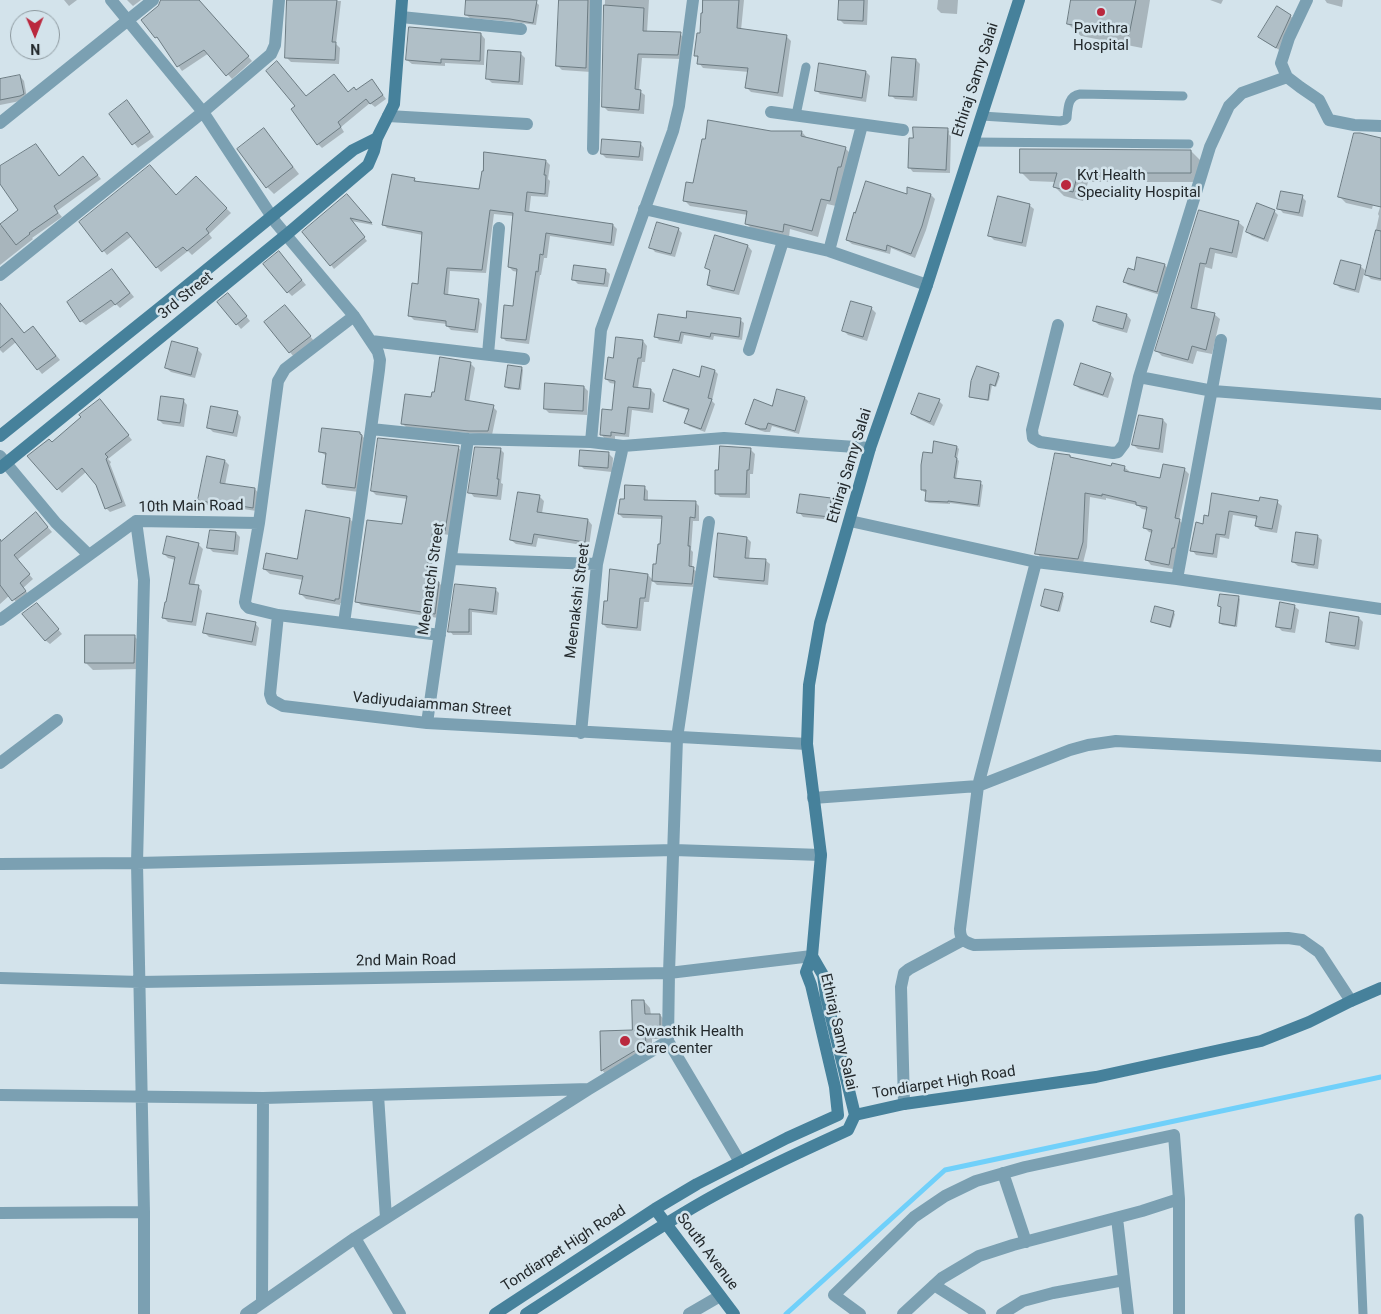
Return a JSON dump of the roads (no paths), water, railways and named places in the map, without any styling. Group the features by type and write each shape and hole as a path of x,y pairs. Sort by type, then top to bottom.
{"main road":[{"name":"3rd Street","path":"2,462 286,235 368,165 374,151 376,138 394,104 402,0"},
{"name":"Ethiraj Samy Salai","path":"838,1115 835,1087 811,985 806,972 812,956 821,855 807,744 809,685 820,623 870,448 927,285 1019,0"},
{"name":"3rd Street","path":"0,436 354,150 376,138"},
{"name":"Ethiraj Samy Salai","path":"812,956 823,975 826,996 855,1115"},
{"name":"Tondiarpet High Road","path":"526,1314 666,1224 707,1200 799,1152 848,1130 855,1115 904,1104 1096,1077 1261,1041 1310,1022 1381,988"},
{"name":"Tondiarpet High Road","path":"495,1314 655,1209 697,1184 787,1138 838,1115"},
{"name":"South Avenue","path":"655,1209 734,1314"}],"street":[{"path":"111,0 203,112 286,235 354,316 378,352 380,360 344,623"},
{"path":"0,123 153,0"},
{"path":"0,275 203,112 271,54 275,45 279,0"},
{"path":"593,148 596,0"},
{"path":"591,442 601,330 673,131 679,106 693,0"},
{"path":"1307,0 1289,38 1281,63 1287,77 1319,100 1329,120 1354,125 1381,126"},
{"path":"401,17 522,30"},
{"path":"1058,325 1032,430 1032,438 1040,442 1112,453 1118,452 1124,444 1139,377 1210,147 1220,124 1230,106 1242,93 1287,77"},
{"path":"771,112 902,130"},
{"path":"388,116 527,124"},
{"path":"829,251 862,125"},
{"path":"644,209 829,251 927,285"},
{"path":"488,354 499,228"},
{"path":"749,350 783,241"},
{"name":"10th Main Road","path":"0,620 136,521 260,523 278,381 285,369 354,316"},
{"path":"1177,579 1221,340"},
{"path":"371,341 524,359"},
{"path":"1139,377 1212,391 1381,404"},
{"path":"371,429 468,439 591,442 623,446 724,438 870,448"},
{"name":"Meenatchi Street","path":"428,723 468,439"},
{"name":"Meenakshi Street","path":"581,732 596,564 623,446"},
{"path":"2,462 56,523 89,555"},
{"path":"136,521 144,580 137,863 144,1212 144,1314"},
{"path":"850,521 1036,562 1177,579 1381,609"},
{"path":"710,522 677,738 668,973 668,1041 740,1162"},
{"path":"260,523 245,602 249,608 278,615 440,635"},
{"path":"451,559 596,564"},
{"path":"1036,562 978,786 960,936 968,944 974,945 1288,938 1302,940 1319,952 1351,1001"},
{"name":"Vadiyudaiamman Street","path":"278,615 270,694 272,700 283,706 428,723 807,744"},
{"path":"0,762 57,720"},
{"path":"813,798 978,786 1070,750 1088,745 1116,742 1381,756"},
{"path":"0,864 137,863 674,850 821,855"},
{"path":"904,1104 901,987 904,974 909,969 963,940"},
{"name":"2nd Main Road","path":"0,978 140,982 668,973 812,956"},
{"path":"246,1314 355,1238 588,1089 668,1041"},
{"path":"0,1095 263,1098 588,1089"},
{"path":"378,1095 386,1218"},
{"path":"262,1303 263,1098"},
{"path":"860,1314 834,1295 914,1217 945,1196 976,1181 1024,1167 1174,1135 1179,1199 1179,1314"},
{"path":"1003,1173 1026,1242"},
{"path":"902,1314 942,1278 979,1256 1179,1199"},
{"path":"0,1213 144,1212"},
{"path":"1117,1218 1128,1314"},
{"path":"355,1238 400,1314"},
{"path":"1002,1314 1024,1300 1124,1280"},
{"path":"934,1286 980,1314"},
{"path":"689,1314 720,1296"}],"lane":[{"path":"796,116 806,67"},
{"path":"982,116 1060,122 1066,118 1071,98 1080,94 1183,96"},
{"path":"973,142 1189,144"},
{"path":"1359,1218 1363,1314"}],"waterway":[{"path":"786,1314 945,1170 1381,1077"}],"place":[{"name":"Pavithra Hospital","path":"1101,12"},
{"name":"Kvt Health Speciality Hospital","path":"1066,185"},
{"name":"Swasthik Health Care center","path":"625,1041"}]}
